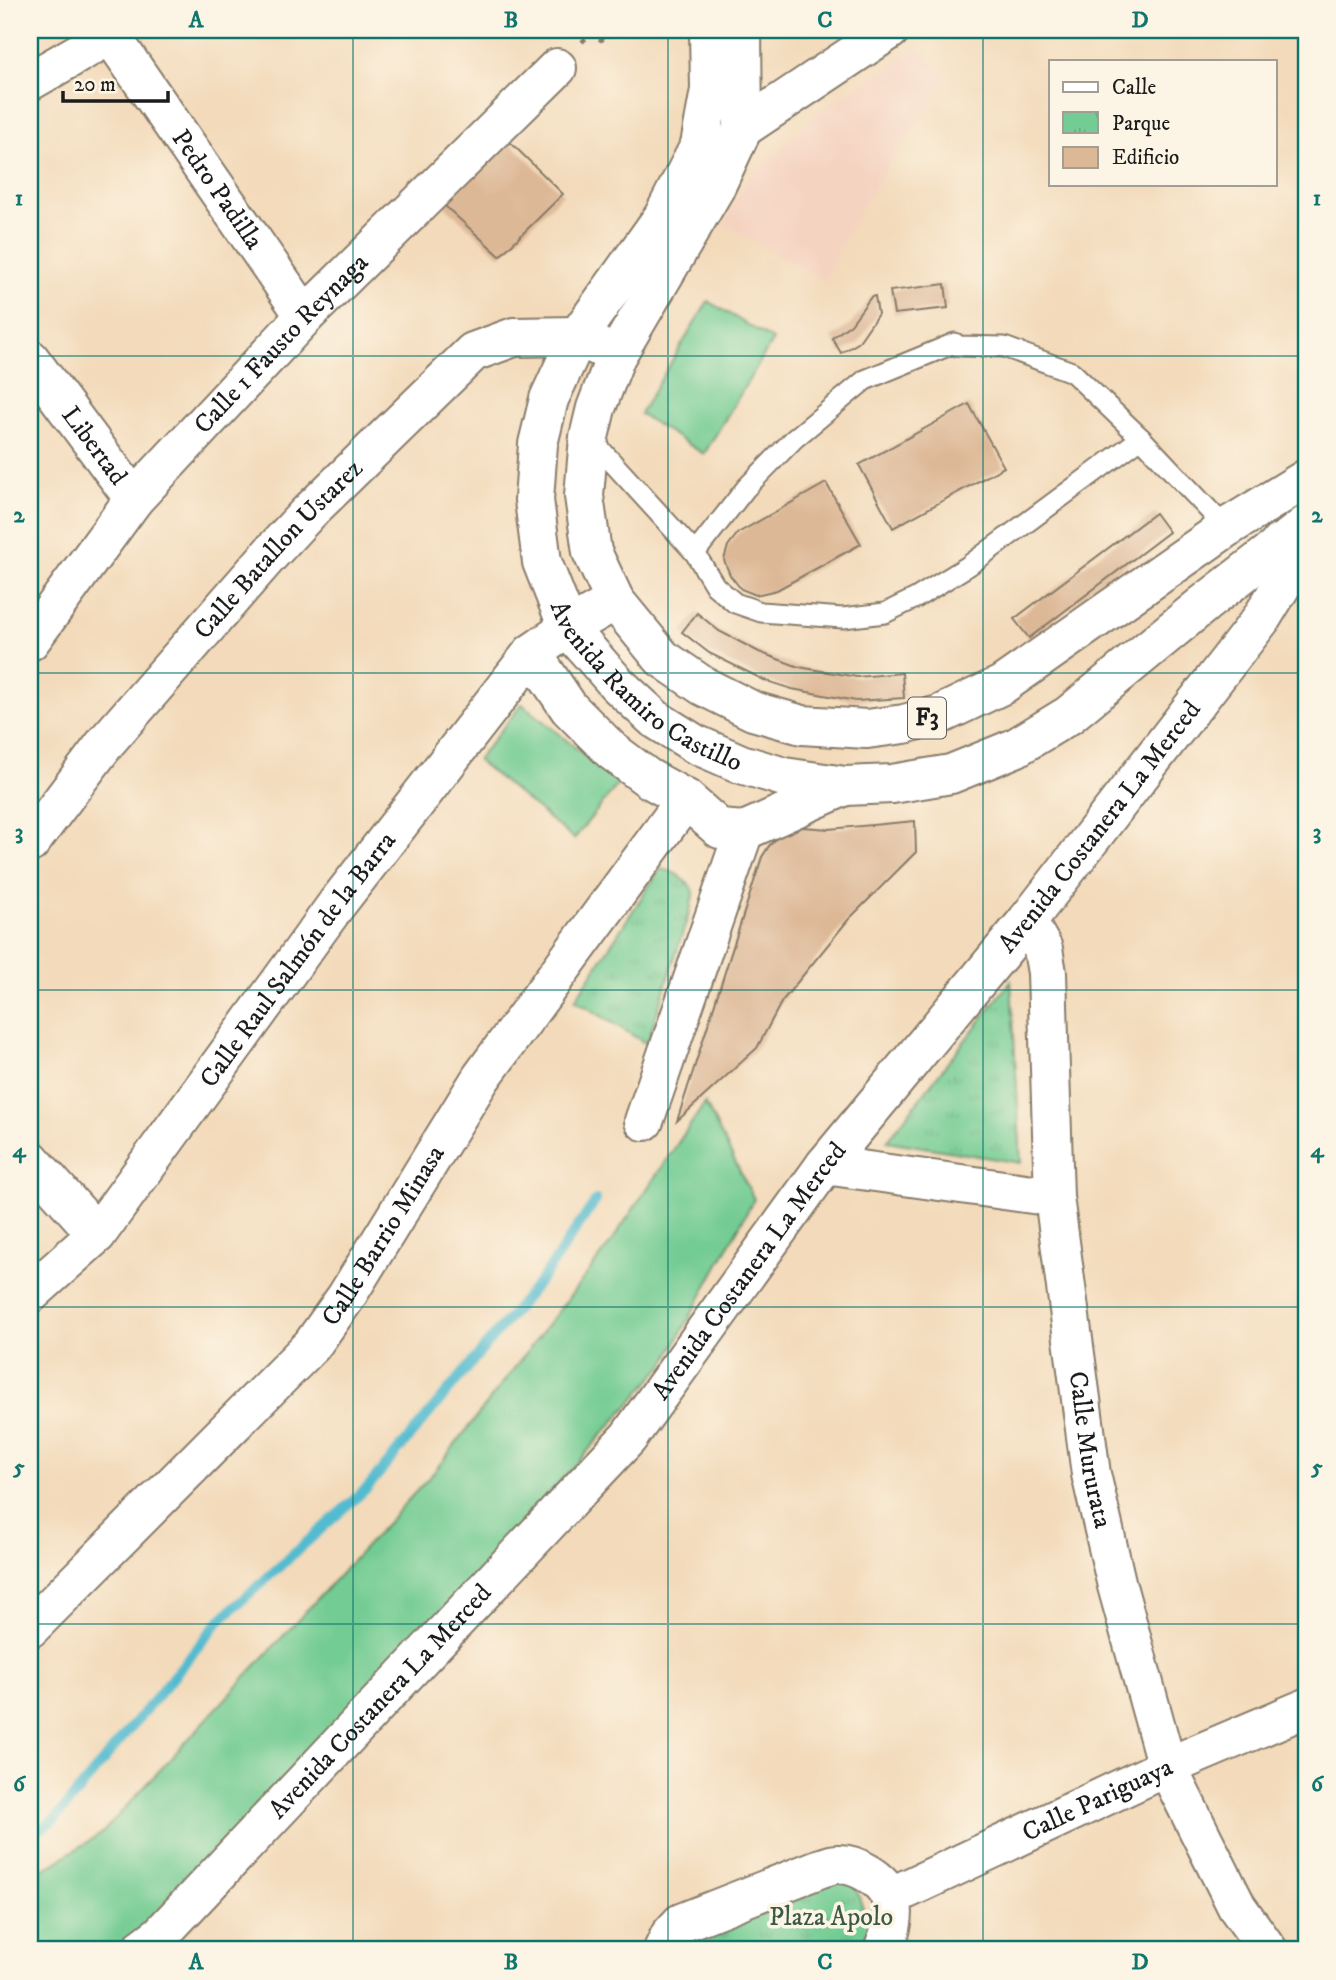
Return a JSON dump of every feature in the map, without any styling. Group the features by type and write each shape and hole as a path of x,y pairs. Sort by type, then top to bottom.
{"street":[{"name":"Avenida Ramiro Castillo","path":"709,30 710,90 699,145 663,217 578,336 549,399 538,443 534,500 542,562 568,628 617,684 645,710 695,744 741,764 785,777 845,786 892,784 951,774 1015,748 1069,715 1293,534"},
{"name":"Avenida Ramiro Castillo","path":"742,30 743,128 715,188 616,356 596,408 589,437 584,496 592,552 615,601 662,658 704,686 753,712 802,725 867,729 904,724 939,715 1002,685 1226,528"},
{"path":"743,128 890,30"},
{"path":"30,81 112,32"},
{"name":"Pedro Padilla","path":"112,32 305,316"},
{"name":"Calle 1 Fausto Reynaga","path":"30,641 134,499 305,316 557,68"},
{"path":"578,336 616,356"},
{"name":"Calle Batallon Ustarez","path":"30,843 107,741 280,543 473,352 514,337 578,336"},
{"name":"Libertad","path":"30,359 134,499"},
{"path":"542,428 589,437"},
{"name":"F3","path":"1226,528 1306,479"},
{"path":"1205,603 1224,560 1226,528"},
{"name":"Avenida Costanera La Merced","path":"158,1945 628,1438 825,1165 1027,921 1261,619 1283,583 1293,534"},
{"name":"Calle Raul Salmón de la Barra","path":"30,1294 97,1234 336,905 531,653 615,601"},
{"path":"531,653 569,708 612,751 648,778 686,799 720,828 744,831 845,786"},
{"name":"Calle Barrio Minasa","path":"30,1628 312,1345 346,1297 481,1078 686,799"},
{"path":"644,1121 744,831"},
{"name":"Calle Mururata","path":"1027,921 1042,949 1048,973 1054,1197 1091,1474 1117,1586 1167,1767 1237,1907 1268,1950"},
{"path":"30,1159 97,1234"},
{"path":"825,1165 1054,1197"},
{"name":"Calle Pariguaya","path":"890,1898 1167,1767 1306,1708"},
{"path":"663,1950 670,1935 681,1923 837,1864 853,1867 878,1881 890,1898 893,1923 883,1950"}],"lane":[{"path":"695,553 746,488 794,439 865,380 955,343 957,346 1004,347 1072,372 1226,528"},
{"path":"589,437 695,553 715,586 735,603 761,612 843,618 885,613 916,598 968,566 1140,438"}],"path":[{"path":"591,33 601,40 621,30"}],"shaded area":[{"path":"916,47 947,76 930,106 899,148 841,244 825,281 723,224 747,179 828,104 874,77"}],"green space":[{"path":"708,301 773,340 704,454 640,414"},
{"path":"522,704 619,783 574,839 477,760"},
{"path":"660,869 680,876 694,891 647,1044 575,1000"},
{"path":"1011,981 1021,1163 887,1141"},
{"path":"705,1103 754,1199 664,1365 531,1515 164,1909 116,1950 30,1950 30,1878 102,1833 434,1472 607,1248"},
{"name":"Plaza Apolo","path":"831,1881 854,1884 872,1933 863,1950 689,1950 696,1937"}],"building":[{"path":"508,140 563,194 500,256 444,205"},
{"path":"945,284 948,308 894,314 890,291"},
{"path":"875,296 878,314 858,343 841,353 832,338 851,324 871,297"},
{"path":"969,404 1004,467 893,528 859,465"},
{"path":"826,483 861,544 777,590 756,595 741,589 730,575 724,560 728,546 738,533"},
{"path":"1155,513 1169,532 1029,638 1014,619"},
{"path":"697,613 719,631 759,652 799,667 857,677 902,673 904,698 856,701 792,689 764,680 709,653 682,632"},
{"path":"915,821 916,852 848,920 782,1001 757,1048 677,1121 762,857 769,846 783,832 803,827 829,829"}],"waterway":[{"path":"30,1837 56,1818 220,1620 367,1488 544,1276 596,1200"}]}
